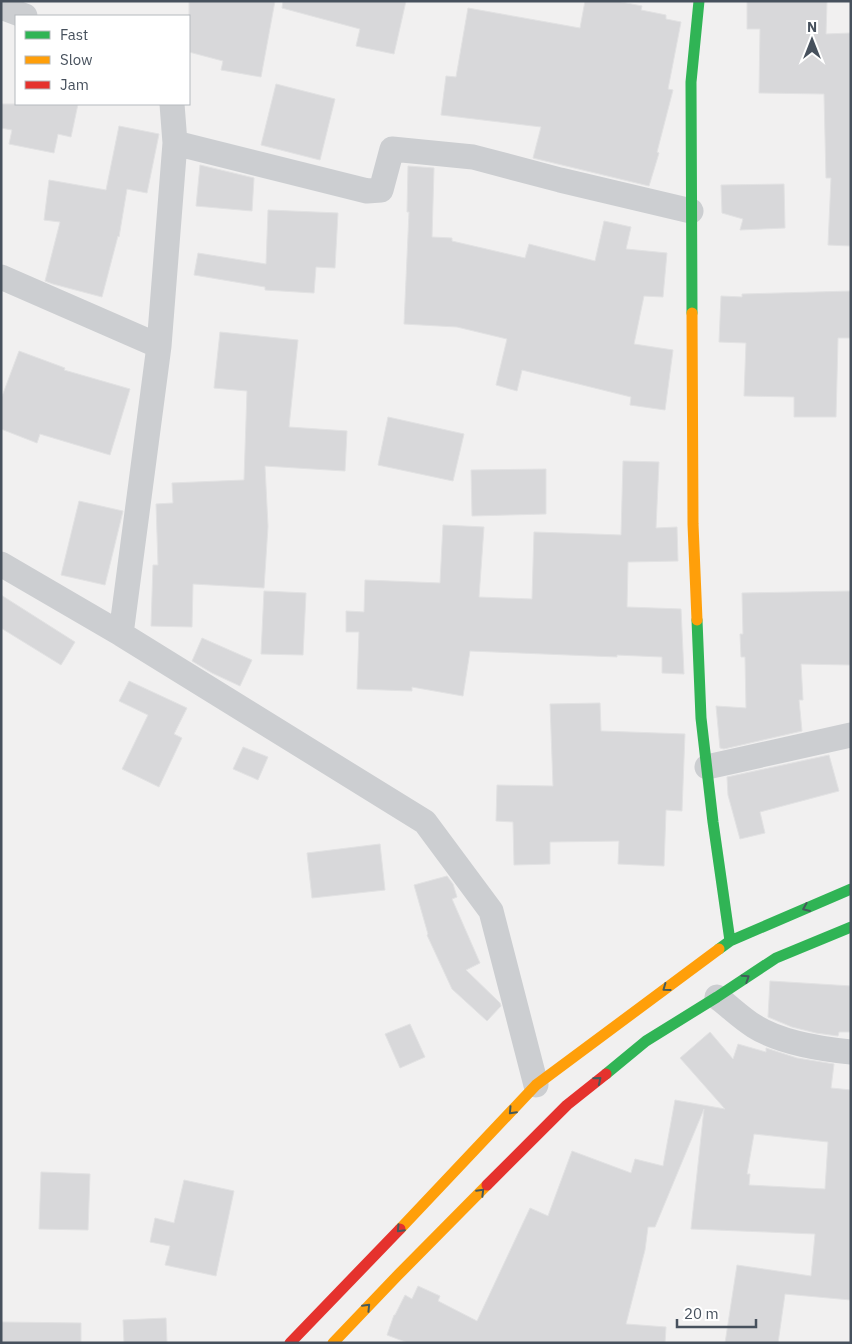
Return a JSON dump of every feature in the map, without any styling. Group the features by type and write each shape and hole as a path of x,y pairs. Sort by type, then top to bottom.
{"main road":[{"path":"699,1 691,82 693,524 701,718 713,822 730,941"},
{"path":"290,1343 536,1085 730,941 851,889"},
{"path":"333,1343 567,1105 646,1041 776,958 851,927"}],"street":[{"path":"1,7 22,15"},
{"path":"121,634 158,346 175,143 172,105"},
{"path":"175,143 367,191 382,190 392,149 473,157 691,211"},
{"path":"1,277 158,346"},
{"path":"1,564 121,634 425,822 491,911 536,1085"},
{"path":"707,767 851,735"},
{"path":"717,997 754,1026 777,1037 826,1049 851,1052"}],"building":[{"path":"189,1 275,1 261,77 221,70 223,61 190,52"},
{"path":"283,1 406,1 394,54 356,46 360,29 282,8"},
{"path":"585,1 616,1 642,6 641,10 666,15 666,19 681,22 668,89 673,90 657,152 659,153 649,186 533,158 541,127 441,115 446,76 456,77 468,8 580,28"},
{"path":"747,1 827,1 826,34 851,33 851,246 828,245 831,178 826,178 824,94 759,93 760,29 747,29"},
{"path":"276,84 335,99 320,160 261,145"},
{"path":"1,104 78,105 71,137 58,134 54,153 9,144 12,130 1,128"},
{"path":"119,126 159,134 147,193 127,189 119,237 102,297 45,281 60,222 44,220 49,180 106,190"},
{"path":"200,165 254,178 252,211 196,206"},
{"path":"408,166 434,168 432,237 452,238 452,241 525,258 529,244 595,261 604,221 631,227 626,249 667,253 663,297 644,296 634,344 673,350 665,410 630,405 631,397 522,370 517,391 496,385 507,339 457,327 404,324 409,212 407,212"},
{"path":"784,184 785,228 740,230 743,219 722,213 721,185"},
{"path":"268,210 338,213 335,268 316,267 314,293 265,290 265,287 194,275 198,253 266,264"},
{"path":"851,291 851,338 838,338 836,417 794,417 794,397 744,396 746,343 719,342 721,296 742,297 742,294"},
{"path":"220,332 298,340 289,427 347,431 345,471 265,466 268,526 264,588 193,584 192,627 151,626 153,565 158,565 156,504 173,503 172,483 244,480 247,391 214,388"},
{"path":"19,351 65,368 64,370 130,389 110,455 40,434 37,443 1,429 1,399"},
{"path":"388,417 464,434 453,481 378,465"},
{"path":"623,461 659,462 656,528 677,527 678,561 628,562 627,607 681,609 684,674 662,673 662,657 470,651 463,696 412,687 412,691 357,689 359,632 346,632 346,611 364,612 365,580 440,583 443,525 484,527 479,597 532,599 534,532 621,535"},
{"path":"546,469 546,514 472,516 471,470"},
{"path":"79,501 123,511 105,585 61,575"},
{"path":"264,591 306,593 303,655 261,654"},
{"path":"851,591 851,665 801,664 803,700 799,700 802,731 724,749 720,748 716,706 746,708 745,657 741,657 740,634 743,634 742,593"},
{"path":"1,595 75,642 61,665 1,628"},
{"path":"202,638 252,660 240,686 192,661"},
{"path":"129,681 187,708 174,734 182,738 159,787 122,769 148,715 119,701"},
{"path":"600,703 601,731 685,734 682,811 666,810 664,866 618,864 619,841 550,842 550,864 514,865 513,822 496,821 497,785 553,786 550,704"},
{"path":"243,747 268,757 258,780 233,769"},
{"path":"829,755 839,791 760,812 765,833 740,839 728,795 727,777"},
{"path":"380,844 385,890 312,898 307,853"},
{"path":"447,876 453,884 457,897 452,899 480,963 466,970 501,1006 487,1021 452,989 427,935 414,885"},
{"path":"770,981 851,986 851,1032 839,1032 838,1036 816,1033 792,1027 768,1017"},
{"path":"410,1024 425,1057 400,1068 385,1034"},
{"path":"710,1032 733,1059 738,1044 766,1052 766,1048 797,1058 834,1064 831,1088 851,1090 851,1300 785,1294 778,1343 725,1343 737,1265 811,1276 815,1234 691,1229 704,1109 655,1227 648,1227 645,1250 626,1324 666,1327 665,1343 408,1343 387,1335 394,1315 405,1295 412,1299 418,1286 440,1296 438,1301 477,1321 530,1208 548,1216 572,1151 631,1173 635,1159 663,1166 675,1100 725,1109 680,1058","holes":["754,1134 828,1142 825,1189 749,1185 750,1174 747,1174"]},
{"path":"41,1172 90,1174 88,1230 39,1229"},
{"path":"184,1180 234,1191 216,1276 165,1265 170,1246 150,1242 155,1218 174,1223"},
{"path":"166,1318 167,1343 124,1343 123,1320"},
{"path":"1,1322 81,1323 81,1343 1,1343"}],"traffic: fast":[{"path":"692,313 691,82 699,1"},
{"path":"697,620 701,718 713,822 730,941"},
{"path":"719,949 730,941 851,889"},
{"path":"606,1074 646,1041 776,958 851,927"}],"traffic: slow":[{"path":"692,313 693,524 697,620"},
{"path":"400,1229 536,1085 719,949"},
{"path":"333,1343 487,1185"}],"traffic: jam":[{"path":"487,1185 567,1105 606,1074"},
{"path":"290,1343 400,1229"}]}
